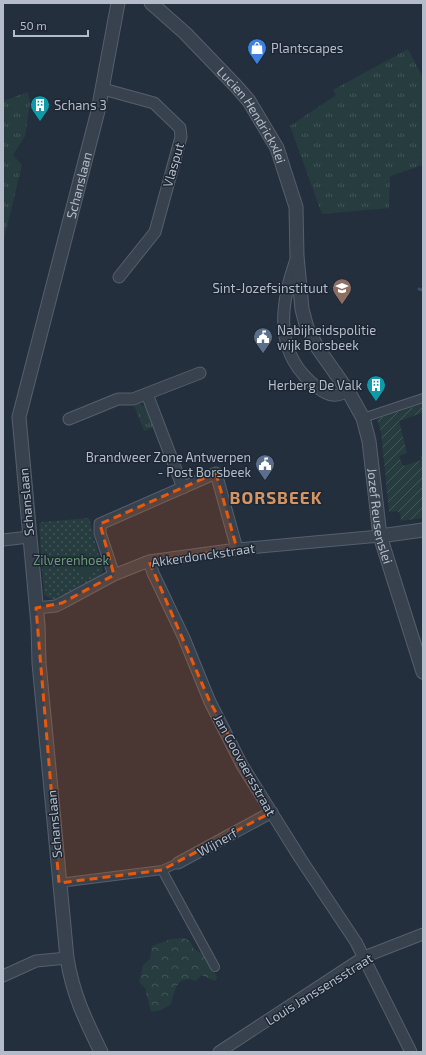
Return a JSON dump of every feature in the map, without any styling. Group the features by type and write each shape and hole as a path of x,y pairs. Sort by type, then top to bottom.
{"street":[{"name":"Schanslaan","path":"101,1052 79,1006 71,984 67,958 39,663 36,608 19,428 19,412 87,156 103,89 118,3"},
{"name":"Lucien Hendrickxlei","path":"151,3 185,34 236,86 249,101 277,148 292,192 297,220 297,256 302,309 307,328 317,347 348,391 363,418"},
{"name":"Vlasput","path":"103,89 154,103 180,128 181,137 155,232 119,278"},
{"name":"Lucien Hendrickxlei","path":"297,256 286,292 283,312 284,336 288,347 299,368 312,383 322,391 334,396 341,396 348,391"},
{"path":"69,419 118,399 133,399 200,373"},
{"path":"147,394 183,488"},
{"path":"363,418 423,398"},
{"name":"Jozef Reusenslei","path":"363,418 369,441 380,536 423,672"},
{"path":"114,575 100,533 100,524 216,473 237,549"},
{"path":"380,536 423,530"},
{"name":"Akkerdonckstraat","path":"36,608 56,606 114,575 149,561 237,549 380,536"},
{"path":"3,540 29,537"},
{"name":"Jan Goovaersstraat","path":"149,561 210,702 242,765 300,858 356,942 411,1052"},
{"name":"Wijnerf","path":"59,883 162,870 178,863 272,812"},
{"path":"162,870 214,967"},
{"name":"Louis Janssensstraat","path":"219,1052 364,957 423,934"},
{"path":"3,976 36,961 67,958"}],"highlighted area":[{"path":"216,473 237,549 149,561 210,702 272,812 162,870 59,883 36,608 62,603 114,575 100,524"}],"green space":[{"path":"408,49 423,78 423,165 390,176 389,208 322,214 290,126 336,95 333,90"},
{"path":"28,92 30,103 25,136 13,155 22,165 3,243 3,101"},
{"path":"133,403 138,403 146,407 156,426 144,431"},
{"path":"423,404 423,415 422,413 399,421 407,453 399,456 403,466 422,460 420,456 423,455 423,518 401,521 400,513 397,511 389,512 381,432 377,419"},
{"name":"Zilverenhoek","path":"89,518 103,571 98,577 57,602 44,595 39,524 42,522"},
{"path":"85,553 93,556 96,564 93,572 85,575 77,572 74,564 77,556"},
{"path":"183,938 190,941 194,949 204,955 217,977 215,981 201,975 196,981 190,979 181,982 176,989 171,1004 161,1010 151,1012 145,988 139,982 143,965 150,959 152,946 171,939"}],"waterway":[{"path":"419,289 423,290"}],"place":[{"name":"Plantscapes","path":"257,65"},
{"name":"Schans 3","path":"40,122"},
{"name":"Sint-Jozefsinstituut","path":"342,305"},
{"name":"Nabijheidspolitie wijk Borsbeek","path":"263,354"},
{"name":"Herberg De Valk","path":"376,402"},
{"name":"Brandweer Zone Antwerpen - Post Borsbeek","path":"265,481"}],"district":[{"name":"BORSBEEK","path":"276,497"}]}
